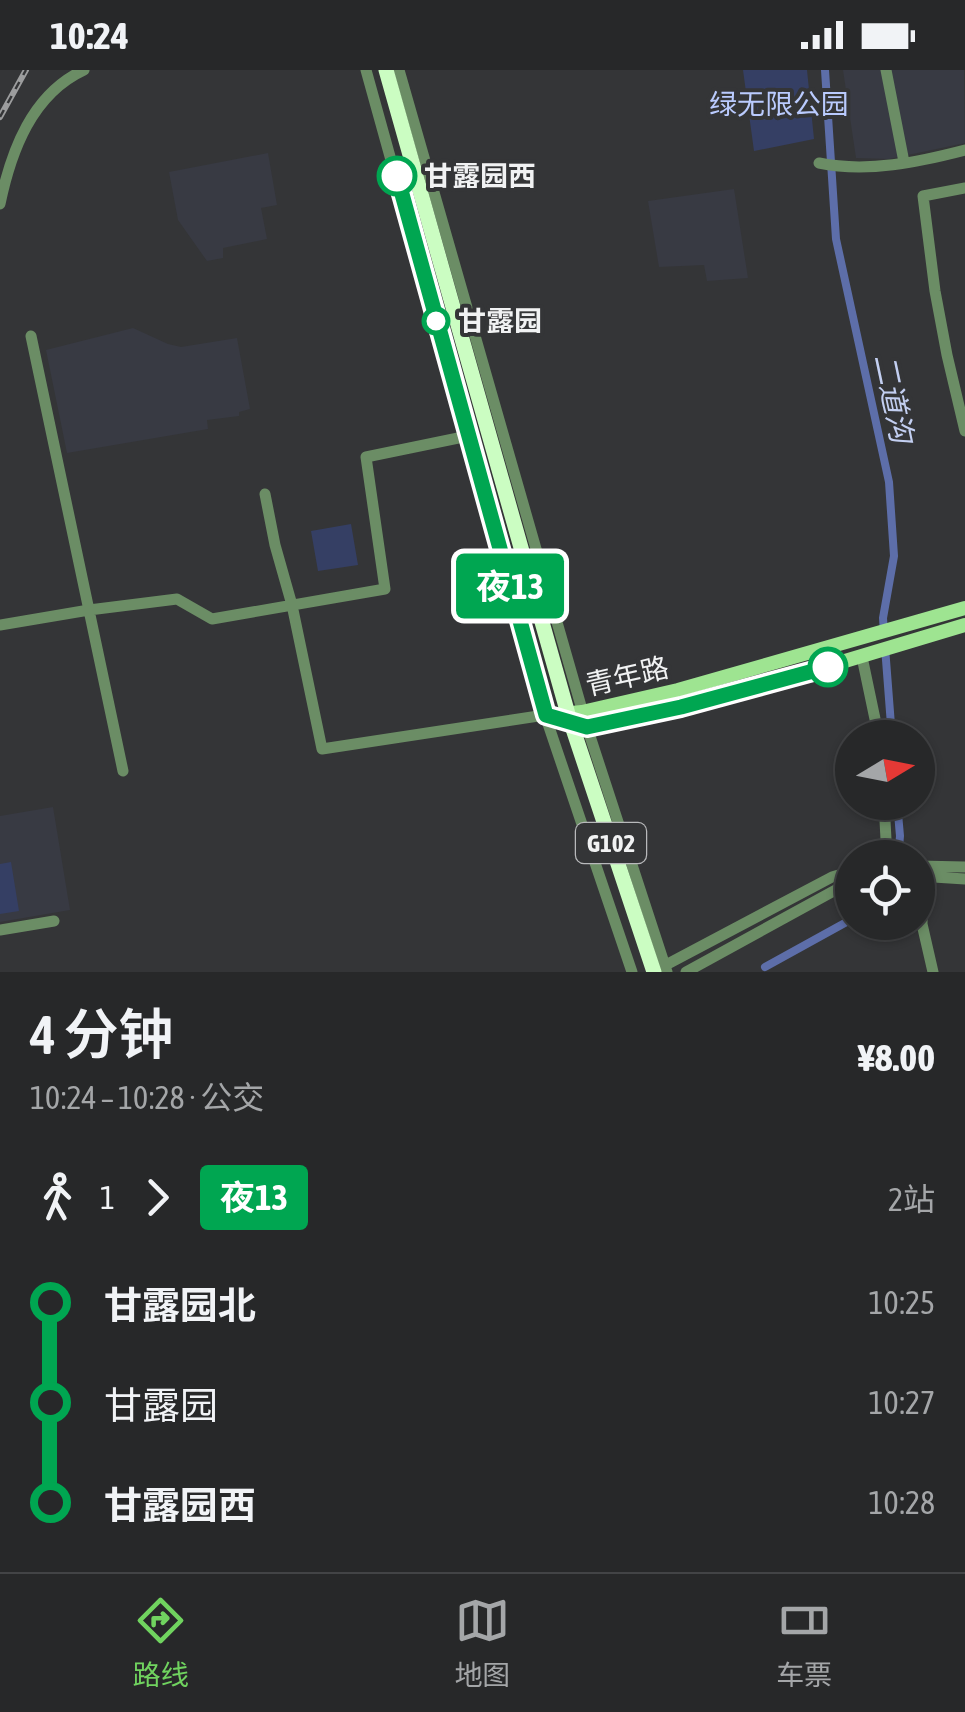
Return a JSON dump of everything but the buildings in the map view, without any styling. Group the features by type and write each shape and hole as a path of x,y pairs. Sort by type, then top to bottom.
{"highway":[{"name":"G102","path":"377,70 393,108"},
{"name":"G102","path":"386,70 393,108 567,718 656,971"}],"main road":[{"name":"青年路","path":"567,718 965,608"},
{"name":"青年路","path":"567,718 700,702 965,625"}],"street":[{"path":"0,204 18,141 27,126 46,97 70,76 84,70"},
{"path":"366,70 393,108"},
{"path":"399,70 393,108 468,436 567,718 632,972"},
{"path":"886,70 904,162"},
{"path":"820,163 841,168 886,166 965,150"},
{"path":"965,188 923,196 934,291 965,431"},
{"path":"31,336 123,771"},
{"path":"0,625 178,599 212,620 384,588 366,458 468,436"},
{"path":"265,494 322,749 567,718"},
{"path":"864,657 876,720"},
{"path":"935,870 965,867"},
{"path":"935,874 965,879"},
{"path":"656,971 835,876"},
{"path":"686,972 835,890"},
{"path":"0,930 54,921"},
{"path":"926,940 933,972"}],"shaded area":[{"path":"843,70 964,70 965,143 889,159 856,158"},
{"path":"268,153 277,205 261,208 267,239 223,248 223,258 207,261 178,220 169,172"},
{"path":"734,189 748,278 707,281 704,265 659,267 648,201"},
{"path":"133,328 181,347 237,338 250,409 239,412 239,416 207,420 208,429 67,453 46,350"},
{"path":"53,807 70,910 0,922 0,816"}],"green space":[{"name":"绿无限公园","path":"743,70 807,70 814,139 754,151"},
{"path":"351,524 358,565 318,571 311,531"},
{"path":"11,862 19,911 0,914 0,864"}],"waterway":[{"name":"二道沟","path":"825,70 836,239 889,482 894,556 884,633"},
{"name":"二道沟","path":"885,647 891,720"},
{"name":"二道沟","path":"899,820 900,840"},
{"name":"二道沟","path":"765,967 835,928"}],"railway":[{"path":"0,117 26,70"}],"bus line":[{"name":"夜13","path":"397,176 546,715 587,727 681,707 828,667"}],"place":[{"name":"甘露园西","path":"397,176"},
{"name":"甘露园","path":"436,321"}]}
